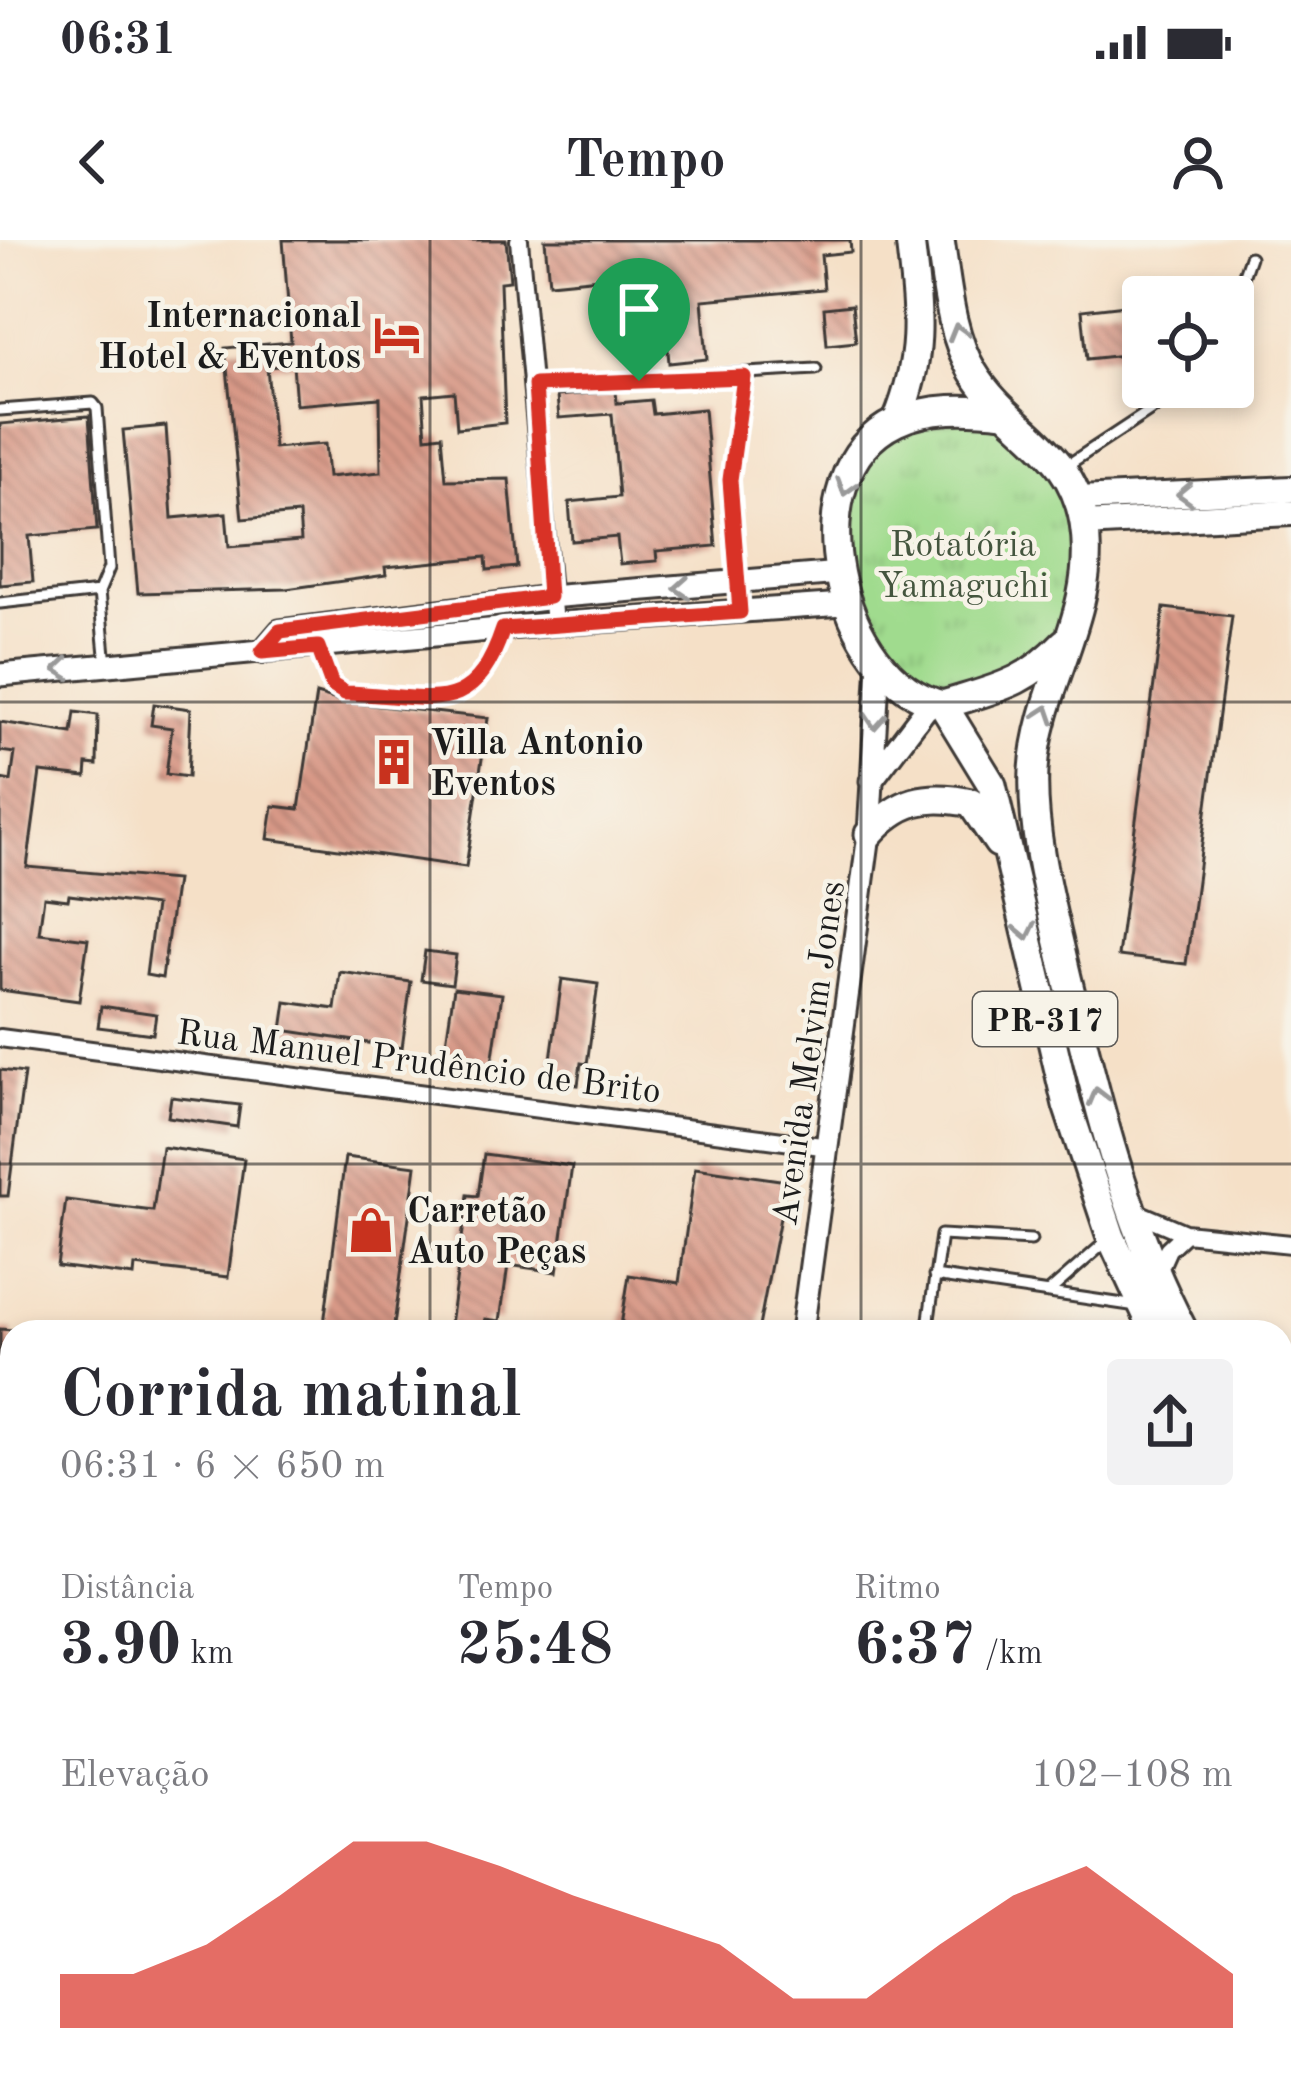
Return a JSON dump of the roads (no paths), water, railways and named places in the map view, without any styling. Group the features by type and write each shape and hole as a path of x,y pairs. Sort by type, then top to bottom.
{"highway":[{"path":"910,240 920,334 916,372 897,421 857,457 842,485 840,573 844,604 879,661 903,687 937,704 1001,691 1040,668 1073,634 1086,588 1082,512 1063,468 1045,443 1005,412 973,372 958,340 940,240"},
{"path":"897,421 965,408 1005,412"},
{"name":"PR-317","path":"1073,634 1038,734 1036,814 1081,1035 1128,1209 1178,1320"},
{"name":"PR-317","path":"937,704 992,785 1066,1105 1111,1237 1149,1320"},
{"path":"869,834 894,807 916,800 944,797 971,803 1015,876"}],"main road":[{"path":"1082,512 1291,489"},
{"path":"1082,512 1291,514"}],"street":[{"path":"519,240 554,624"},
{"path":"262,652 280,631 549,597 840,573"},
{"path":"0,675 554,624 844,604"},
{"name":"Avenida Melvim Jones","path":"804,1320 869,834 879,661"},
{"path":"870,782 937,704"},
{"name":"Rua Manuel Prudêncio de Brito","path":"0,1038 829,1147"},
{"path":"1128,1209 1185,1233 1291,1244"},
{"path":"1155,1277 1168,1249 1185,1233"}],"lane":[{"path":"1243,276 1250,257"},
{"path":"535,385 816,370"},
{"path":"740,612 730,480 744,377"},
{"path":"0,410 93,403 97,408 109,568 99,592 106,665"},
{"path":"1063,468 1154,408"},
{"path":"0,603 99,592"},
{"path":"318,647 332,685 345,693 460,696 485,672 503,629"},
{"path":"929,1320 946,1231 1030,1240"},
{"path":"1050,1291 1111,1237"},
{"path":"934,1276 1050,1291 1149,1320"}],"place":[{"name":"Internacional Hotel & Eventos","path":"397,335"},
{"name":"Villa Antonio Eventos","path":"394,762"},
{"name":"Carretão Auto Peças","path":"371,1230"}],"park label":[{"name":"Rotatória Yamaguchi","path":"963,564"}]}
